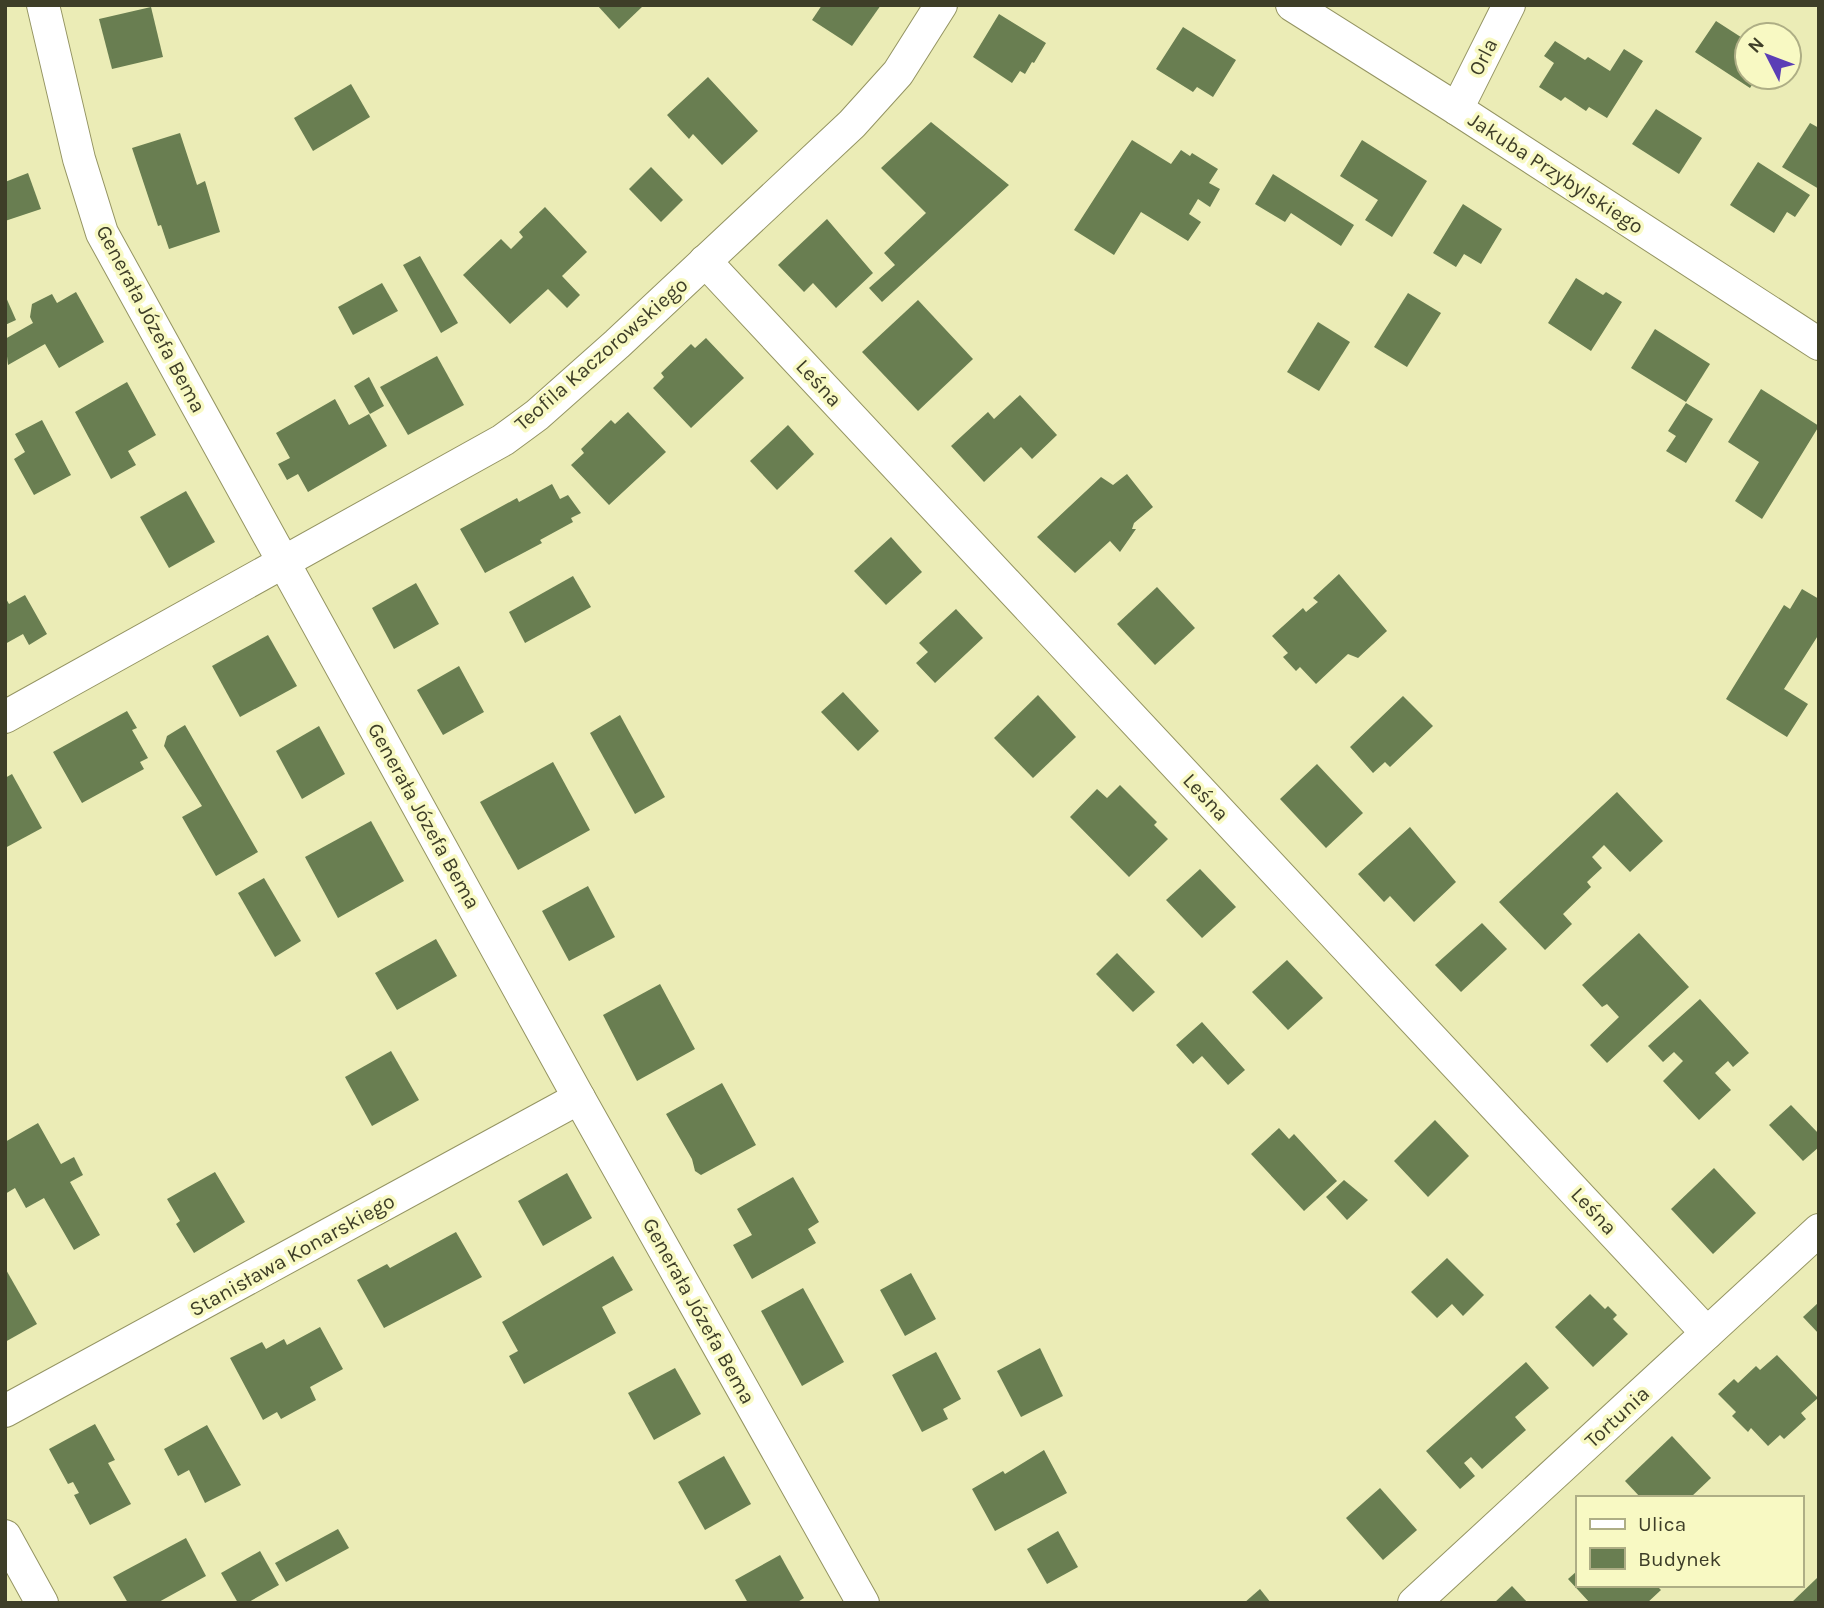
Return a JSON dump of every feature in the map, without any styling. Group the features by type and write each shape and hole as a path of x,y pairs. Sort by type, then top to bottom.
{"street":[{"name":"Generała Józefa Bema","path":"43,5 79,159 102,233 579,1098 863,1603"},
{"name":"Teofila Kaczorowskiego","path":"5,718 503,440 537,415 876,100 898,73 942,5"},
{"name":"Jakuba Przybylskiego","path":"1292,5 1819,344"},
{"name":"Orla","path":"1457,109 1509,5"},
{"name":"Leśna","path":"705,261 1707,1333"},
{"name":"Stanisława Konarskiego","path":"5,1411 579,1098"},
{"name":"Tortunia","path":"1414,1603 1819,1230"},
{"path":"5,1536 42,1603"}],"building":[{"path":"597,5 644,5 619,29"},
{"path":"822,5 881,5 852,46 812,20"},
{"path":"151,7 163,57 112,69 99,19"},
{"path":"999,14 1046,43 1025,74 1020,71 1012,83 973,57"},
{"path":"1716,21 1733,32 1733,77 1695,52"},
{"path":"1183,27 1236,60 1213,97 1197,87 1193,92 1156,69"},
{"path":"1555,41 1585,60 1588,57 1610,71 1624,49 1643,61 1607,118 1589,107 1586,111 1565,97 1561,101 1539,87 1554,63 1544,56"},
{"path":"708,77 758,131 722,165 693,134 689,139 667,115"},
{"path":"351,84 370,117 313,151 294,118"},
{"path":"1656,109 1702,138 1679,174 1632,144"},
{"path":"931,122 1009,185 882,302 869,288 895,265 884,253 926,213 881,168"},
{"path":"1810,123 1819,128 1819,189 1782,167"},
{"path":"180,133 197,185 205,181 220,232 169,249 161,225 158,226 132,148"},
{"path":"1132,140 1171,164 1181,150 1190,156 1192,153 1218,169 1209,183 1220,189 1210,207 1198,199 1189,214 1201,222 1188,241 1141,212 1114,255 1074,230"},
{"path":"1362,140 1427,181 1392,237 1365,220 1378,200 1340,176"},
{"path":"1758,162 1810,195 1795,217 1787,212 1774,233 1730,205"},
{"path":"651,167 683,200 661,222 629,189"},
{"path":"28,173 41,209 5,221 5,182"},
{"path":"1273,174 1354,225 1341,246 1291,213 1285,222 1255,204"},
{"path":"1463,204 1502,229 1481,264 1464,254 1456,267 1433,253"},
{"path":"545,207 587,252 562,276 580,295 567,308 548,289 510,324 463,275 501,239 511,249 523,237 519,232"},
{"path":"827,219 873,273 836,308 813,283 804,292 778,265"},
{"path":"420,256 458,323 441,333 403,265"},
{"path":"1576,278 1603,295 1606,292 1622,302 1591,351 1548,323"},
{"path":"382,283 398,311 353,335 338,307"},
{"path":"76,292 104,342 59,368 45,344 8,365 5,339 33,323 30,317 32,304 52,294 57,303"},
{"path":"1408,293 1441,313 1407,367 1374,347"},
{"path":"5,295 16,320 5,325"},
{"path":"918,300 973,359 918,411 862,352"},
{"path":"1318,322 1350,342 1319,391 1287,372"},
{"path":"1655,329 1710,364 1686,402 1631,368"},
{"path":"706,338 744,378 691,428 653,388 664,377 661,373 691,344 695,348"},
{"path":"437,356 464,405 408,435 380,387"},
{"path":"369,377 384,406 370,414 354,386"},
{"path":"127,382 156,435 128,451 136,465 111,479 75,412"},
{"path":"1761,389 1819,426 1762,519 1735,501 1759,462 1728,442"},
{"path":"1020,395 1057,435 1032,459 1021,447 984,482 951,446 988,412 994,419"},
{"path":"335,399 349,425 369,414 387,446 308,492 298,474 287,480 278,464 290,458 276,433"},
{"path":"1686,403 1713,419 1686,463 1666,451 1676,436 1668,431"},
{"path":"628,412 666,452 609,505 571,465 584,453 581,449 611,420 615,424"},
{"path":"42,420 71,475 34,495 14,459 25,452 15,434"},
{"path":"788,425 814,454 777,490 750,461"},
{"path":"1127,474 1153,507 1134,523 1132,529 1136,529 1120,552 1110,541 1075,573 1037,537 1101,477 1113,485"},
{"path":"552,484 560,499 568,495 581,513 571,518 573,522 540,540 542,543 485,573 460,529 517,498 519,502"},
{"path":"186,491 215,542 169,568 140,517"},
{"path":"891,537 922,572 886,605 854,571"},
{"path":"1339,574 1387,631 1358,658 1348,654 1316,684 1300,667 1296,671 1283,657 1288,653 1272,636 1303,608 1306,612 1318,602 1313,598"},
{"path":"573,576 591,607 525,643 509,612"},
{"path":"416,583 439,624 394,649 372,608"},
{"path":"1157,587 1195,628 1155,665 1117,624"},
{"path":"1802,589 1819,599 1819,634 1784,689 1808,704 1787,737 1726,699 1784,605 1790,609"},
{"path":"25,595 47,634 29,645 23,634 5,644 5,597 9,604"},
{"path":"956,609 983,638 935,683 916,663 928,652 919,643"},
{"path":"268,635 297,686 240,717 212,666"},
{"path":"459,666 484,712 443,735 417,690"},
{"path":"843,692 879,731 858,751 821,712"},
{"path":"1038,695 1076,737 1033,778 994,738"},
{"path":"1403,696 1433,726 1390,767 1385,762 1373,773 1350,747"},
{"path":"127,711 137,728 132,730 148,758 140,762 144,769 82,803 53,752"},
{"path":"620,715 665,797 635,814 590,733"},
{"path":"185,725 258,852 216,876 182,817 202,806 164,746 167,736"},
{"path":"319,726 345,774 302,799 276,751"},
{"path":"553,762 590,830 518,870 480,802"},
{"path":"1317,764 1363,813 1326,848 1280,799"},
{"path":"12,774 42,828 5,848 5,778"},
{"path":"1120,785 1157,822 1154,825 1168,839 1129,877 1070,817 1097,789 1107,798"},
{"path":"1617,792 1663,841 1630,872 1604,845 1592,857 1602,868 1587,882 1591,887 1563,914 1572,924 1545,950 1499,902"},
{"path":"371,821 404,881 338,918 305,857"},
{"path":"1410,827 1456,882 1414,922 1390,896 1384,902 1358,874"},
{"path":"1200,869 1236,907 1202,938 1166,900"},
{"path":"264,878 301,941 275,957 238,893"},
{"path":"588,886 615,937 569,961 542,911"},
{"path":"1482,923 1507,949 1461,992 1435,965"},
{"path":"1639,933 1689,987 1607,1063 1590,1045 1619,1017 1607,1004 1602,1007 1582,985"},
{"path":"436,939 457,976 397,1010 375,973"},
{"path":"1117,953 1155,992 1133,1012 1096,974"},
{"path":"1287,960 1323,998 1288,1030 1252,992"},
{"path":"660,984 695,1049 637,1081 603,1015"},
{"path":"1700,999 1749,1053 1733,1067 1728,1061 1715,1073 1731,1090 1699,1120 1663,1081 1683,1061 1674,1052 1663,1062 1648,1046"},
{"path":"1202,1022 1245,1070 1228,1085 1202,1056 1193,1064 1176,1045"},
{"path":"391,1051 419,1100 372,1126 345,1077"},
{"path":"722,1083 756,1145 701,1175 695,1171 692,1159 666,1114"},
{"path":"1791,1105 1819,1134 1819,1147 1803,1161 1769,1125"},
{"path":"1435,1120 1469,1156 1428,1197 1394,1161"},
{"path":"38,1123 61,1164 74,1157 83,1175 70,1182 100,1235 74,1250 44,1198 26,1208 15,1188 5,1194 5,1142"},
{"path":"1279,1128 1289,1139 1294,1134 1337,1181 1304,1211 1251,1154"},
{"path":"1714,1168 1756,1213 1713,1254 1671,1209"},
{"path":"215,1172 245,1222 194,1253 176,1224 180,1221 167,1199"},
{"path":"567,1173 592,1218 543,1246 518,1201"},
{"path":"793,1177 819,1222 808,1229 816,1243 752,1279 733,1245 752,1235 737,1209"},
{"path":"1344,1180 1368,1200 1347,1220 1326,1197"},
{"path":"456,1232 482,1277 384,1328 357,1280 387,1264 390,1268"},
{"path":"613,1256 633,1290 602,1307 616,1333 524,1384 509,1356 518,1351 502,1322"},
{"path":"1447,1258 1484,1295 1463,1316 1452,1304 1437,1318 1411,1292"},
{"path":"5,1268 37,1324 5,1342"},
{"path":"911,1273 936,1319 905,1336 880,1290"},
{"path":"803,1288 844,1362 802,1386 761,1311"},
{"path":"1590,1294 1605,1309 1608,1306 1617,1315 1613,1319 1628,1334 1593,1367 1555,1327"},
{"path":"1819,1302 1819,1334 1803,1317"},
{"path":"320,1327 343,1369 310,1387 316,1400 281,1419 277,1412 263,1420 230,1358 262,1342 266,1349 284,1339 287,1345"},
{"path":"1040,1348 1063,1396 1021,1417 997,1371"},
{"path":"936,1352 961,1399 943,1409 948,1419 922,1432 892,1375"},
{"path":"1777,1355 1818,1398 1801,1413 1806,1419 1784,1439 1780,1435 1768,1446 1751,1428 1748,1432 1732,1416 1736,1412 1718,1394 1734,1379 1738,1383 1756,1366 1760,1370"},
{"path":"1526,1362 1549,1388 1515,1417 1526,1430 1482,1469 1471,1457 1464,1463 1475,1476 1460,1489 1426,1451"},
{"path":"675,1368 701,1414 654,1440 628,1393"},
{"path":"95,1424 115,1460 108,1463 131,1504 90,1525 74,1495 79,1493 73,1482 68,1484 49,1449"},
{"path":"207,1425 241,1485 205,1503 189,1470 178,1476 164,1449"},
{"path":"1672,1436 1711,1478 1692,1496 1639,1496 1625,1481"},
{"path":"1044,1450 1067,1493 995,1531 972,1489 1003,1471 1005,1474"},
{"path":"724,1456 751,1504 705,1530 678,1482"},
{"path":"1380,1488 1417,1530 1383,1560 1346,1518"},
{"path":"338,1529 349,1548 286,1582 275,1563"},
{"path":"1058,1531 1078,1567 1047,1584 1027,1549"},
{"path":"186,1538 206,1576 157,1603 128,1603 113,1577"},
{"path":"260,1551 279,1585 247,1603 238,1603 221,1573"},
{"path":"780,1555 804,1598 796,1603 748,1603 735,1580"},
{"path":"1576,1572 1576,1587 1658,1587 1661,1590 1647,1603 1590,1603 1568,1579"},
{"path":"1817,1578 1819,1603 1791,1603"},
{"path":"1512,1586 1528,1603 1494,1603"},
{"path":"1260,1589 1271,1603 1244,1603"}]}
